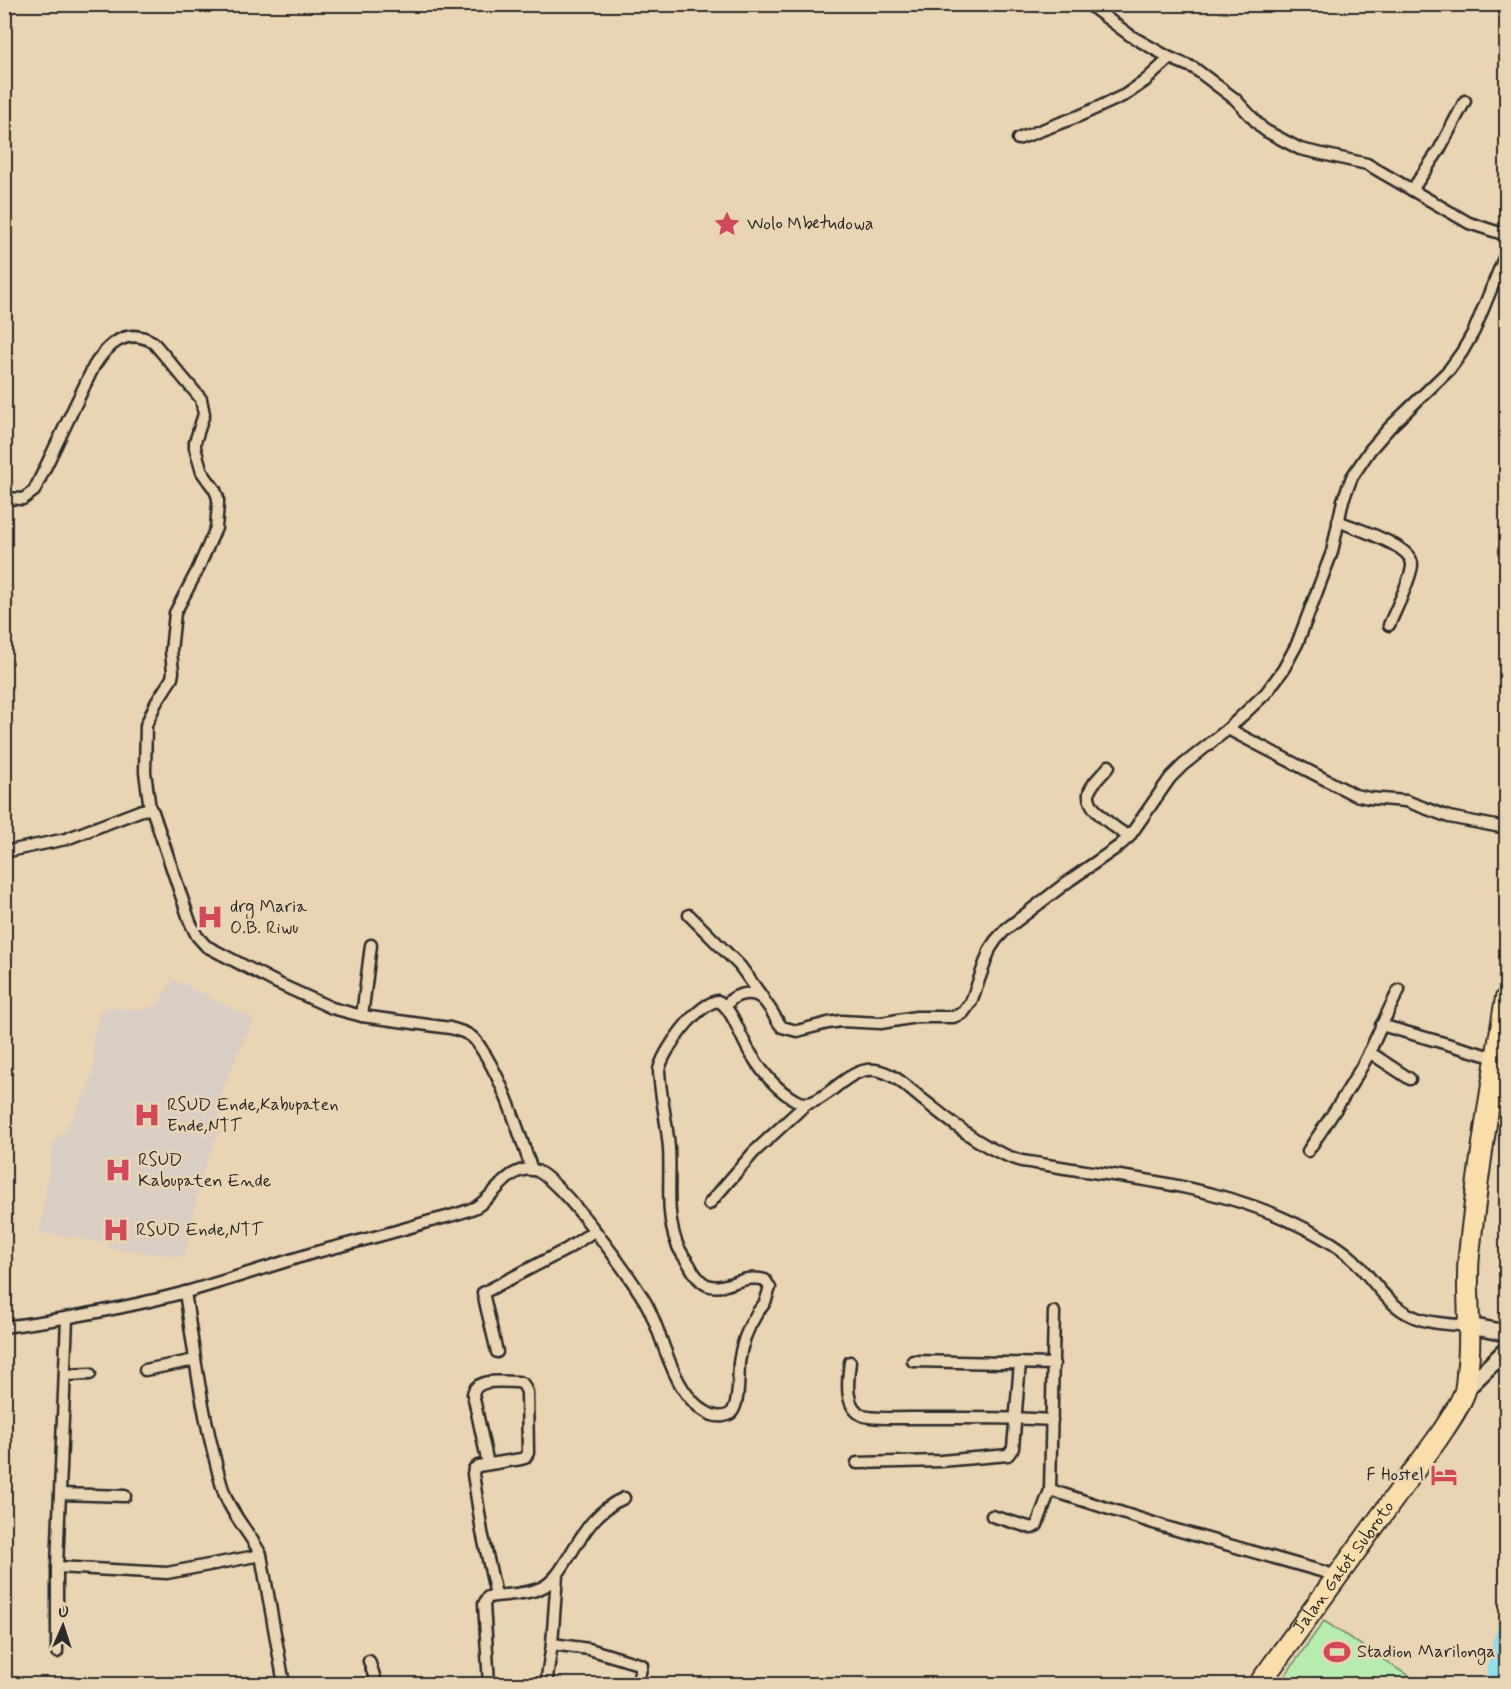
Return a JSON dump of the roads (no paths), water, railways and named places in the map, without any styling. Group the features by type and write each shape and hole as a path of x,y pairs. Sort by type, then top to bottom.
{"highway":[{"name":"Jalan Gatot Subroto","path":"1259,1684 1438,1438 1455,1412 1465,1390 1470,1357 1467,1292 1469,1257 1506,998"}],"street":[{"path":"1088,4 1131,36 1194,69 1231,95 1266,131 1300,149 1367,164 1469,223 1506,235"},
{"path":"1018,139 1080,116 1125,95 1145,81 1170,58"},
{"path":"1412,190 1439,150 1465,101"},
{"path":"689,915 740,966 782,1027 797,1031 835,1022 881,1023 916,1017 953,1017 963,1013 971,1002 990,949 1006,929 1129,837 1170,778 1266,693 1283,670 1297,644 1332,552 1343,500 1352,477 1370,450 1449,370 1462,352 1506,253"},
{"path":"4,498 23,499 34,491 94,366 114,342 136,336 153,342 201,399 204,414 195,445 202,472 218,498 216,528 175,613 171,651 173,675 146,725 145,772 150,809 190,922 197,936 206,946 277,983 332,1008 362,1016 461,1030 470,1035 477,1042 505,1093 532,1170"},
{"path":"1338,521 1392,543 1410,558 1413,566 1389,625"},
{"path":"1228,729 1355,795 1406,801 1449,817 1506,828"},
{"path":"1109,766 1090,789 1088,797 1091,806 1129,837"},
{"path":"4,852 66,839 150,809"},
{"path":"362,1016 371,945"},
{"path":"1308,1151 1351,1084 1399,990"},
{"path":"726,1007 729,1001 742,994 754,994 763,998"},
{"path":"4,1327 67,1318 185,1292 464,1211 478,1206 511,1175 532,1170 547,1177 559,1188 623,1269 649,1308 680,1384 693,1400 711,1414 725,1416 732,1412 735,1405 739,1360 743,1344 756,1314 765,1303 770,1288 765,1280 756,1278 718,1287 708,1286 700,1281 678,1247 673,1233 670,1211 669,1149 659,1070 663,1058 678,1034 705,1006 717,1001 726,1007 750,1054 760,1068 793,1100 806,1104"},
{"path":"1381,1025 1496,1058"},
{"path":"1369,1052 1410,1079"},
{"path":"709,1203 754,1152 806,1104 817,1101 852,1074 878,1070 897,1079 974,1139 1008,1157 1157,1182 1195,1190 1266,1211 1340,1248 1404,1312 1429,1321 1506,1333"},
{"path":"497,1352 483,1293 567,1249 594,1231"},
{"path":"185,1292 203,1407 222,1487 235,1514 252,1537 261,1555 266,1572 284,1684"},
{"path":"992,1516 1032,1528 1037,1525 1050,1490 1054,1312"},
{"path":"57,1652 57,1566 67,1318"},
{"path":"1465,1390 1506,1350"},
{"path":"145,1370 195,1360"},
{"path":"913,1361 1054,1364"},
{"path":"850,1362 849,1398 854,1407 864,1416 1016,1417 1052,1420"},
{"path":"857,1462 941,1461 1004,1456 1011,1453 1020,1363"},
{"path":"65,1375 90,1374"},
{"path":"488,1464 472,1394 474,1388 486,1382 523,1384 527,1392 528,1453 525,1458 478,1466 474,1469 473,1481 496,1595"},
{"path":"1050,1490 1166,1527 1338,1576"},
{"path":"61,1494 125,1496"},
{"path":"489,1684 484,1604 488,1597 533,1591 545,1586 557,1575 589,1525 613,1503 624,1498"},
{"path":"57,1566 167,1573 261,1555"},
{"path":"546,1684 552,1644 557,1575"},
{"path":"552,1644 589,1648 642,1665 637,1684"},
{"path":"369,1661 377,1684"}],"waterway":[{"path":"1493,1684 1500,1643 1506,1624"}],"place":[{"name":"Wolo Mbetudowa","path":"727,224"},
{"name":"drg Maria O.B. Riwu","path":"210,917"},
{"name":"RSUD Ende,Kabupaten Ende,NTT","path":"147,1115"},
{"name":"RSUD Kabupaten Ende","path":"118,1170"},
{"name":"RSUD Ende,NTT","path":"116,1230"},
{"name":"F Hostel","path":"1444,1475"},
{"name":"Stadion Marilonga","path":"1337,1652"}]}
